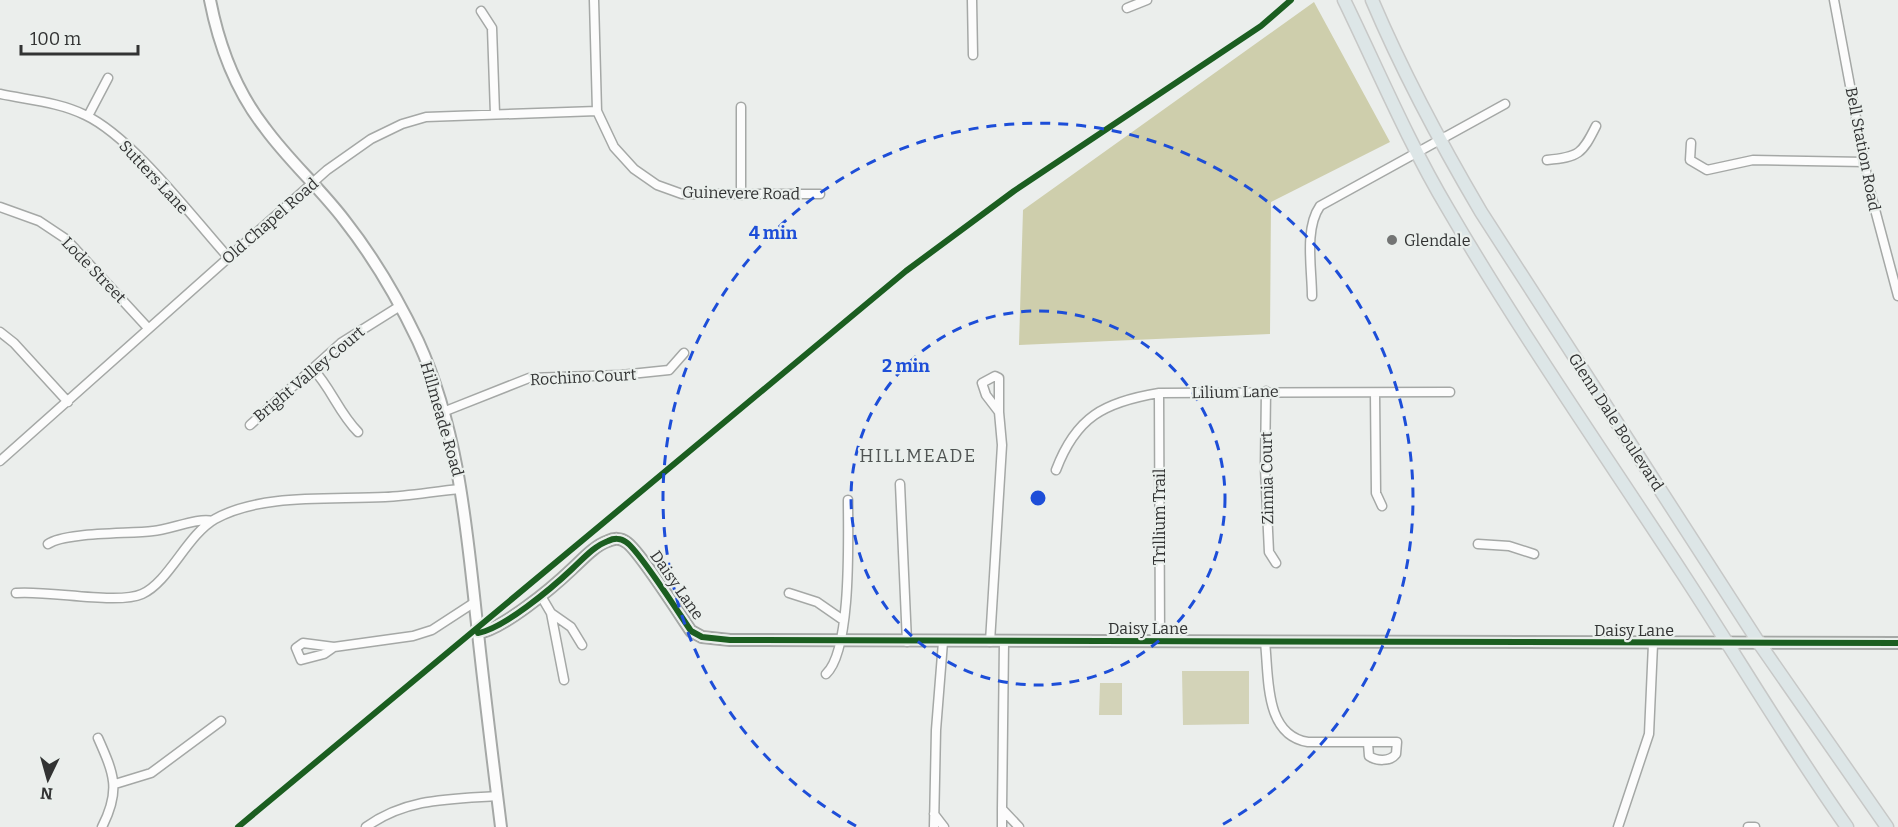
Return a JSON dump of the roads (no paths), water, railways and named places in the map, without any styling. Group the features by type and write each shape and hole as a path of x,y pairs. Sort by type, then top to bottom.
{"main road":[{"name":"Glenn Dale Boulevard","path":"1344,0 1386,93 1447,208 1522,329 1847,827"},
{"name":"Glenn Dale Boulevard","path":"1372,0 1439,139 1517,270 1759,643 1887,827"}],"street":[{"name":"Hillmeade Road","path":"210,0 224,54 246,100 266,129 362,244 400,306 427,363 443,412 461,489 501,827"},
{"name":"Guinevere Road","path":"594,0 597,111 618,153 650,181 682,194 820,194"},
{"path":"972,0 973,55"},
{"path":"1127,8 1147,0"},
{"name":"Bell Station Road","path":"1834,0 1874,212 1898,296"},
{"path":"481,11 491,25 493,34 495,114"},
{"path":"88,116 108,78"},
{"name":"Sutters Lane","path":"0,94 88,116 133,151 228,257"},
{"path":"1312,296 1311,238 1316,213 1320,206 1505,105"},
{"path":"741,107 741,195"},
{"name":"Old Chapel Road","path":"0,461 228,257 358,146 402,124 426,117 597,111"},
{"path":"1547,160 1576,156 1585,147 1596,126"},
{"path":"1691,143 1690,160 1707,170 1753,160 1865,162"},
{"name":"Lode Street","path":"0,207 39,221 66,239 148,328"},
{"name":"Bright Valley Court","path":"250,425 341,343 400,306"},
{"path":"0,332 14,343 68,402"},
{"name":"Rochino Court","path":"443,412 529,378 621,375 669,370 684,353"},
{"path":"313,369 324,381 345,420 358,432"},
{"name":"Zinnia Court","path":"1266,392 1265,468 1269,552 1276,563"},
{"name":"Lilium Lane","path":"1056,470 1065,447 1084,420 1110,405 1159,393 1450,392"},
{"name":"Trillium Trail","path":"1159,393 1160,641"},
{"path":"1375,393 1376,493 1382,506"},
{"path":"990,642 1002,445 999,412"},
{"path":"900,484 907,642"},
{"path":"16,593 41,592 111,598 142,594 162,577 204,526 256,506 461,489"},
{"path":"826,674 832,669 840,641 848,583 849,500"},
{"path":"48,544 65,537 162,531 204,520 213,521"},
{"name":"Daisy Lane","path":"478,633 502,624 541,596 600,545 613,539 621,539 635,549 691,631 698,635 740,640 1729,645 1898,643"},
{"path":"1478,544 1509,546 1534,554"},
{"path":"789,593 817,602 843,620"},
{"path":"541,596 551,613 564,680"},
{"path":"334,647 412,636 432,630 475,602"},
{"path":"551,613 571,627 582,645"},
{"path":"934,827 936,730 943,642"},
{"path":"1002,827 1004,642"},
{"path":"1265,642 1274,710 1278,724 1286,734 1297,740 1308,742 1368,743"},
{"path":"1618,827 1649,734 1653,644"},
{"path":"115,784 152,773 221,721"},
{"path":"98,738 115,784 114,797 102,827"},
{"path":"366,827 386,814 411,804 497,796"},
{"path":"1002,809 1018,827"},
{"path":"934,814 944,827"},
{"path":"1748,827 1755,827"}],"place":[{"name":"Glendale","path":"1392,240"}],"district":[{"name":"HILLMEADE","path":"918,456"}]}
